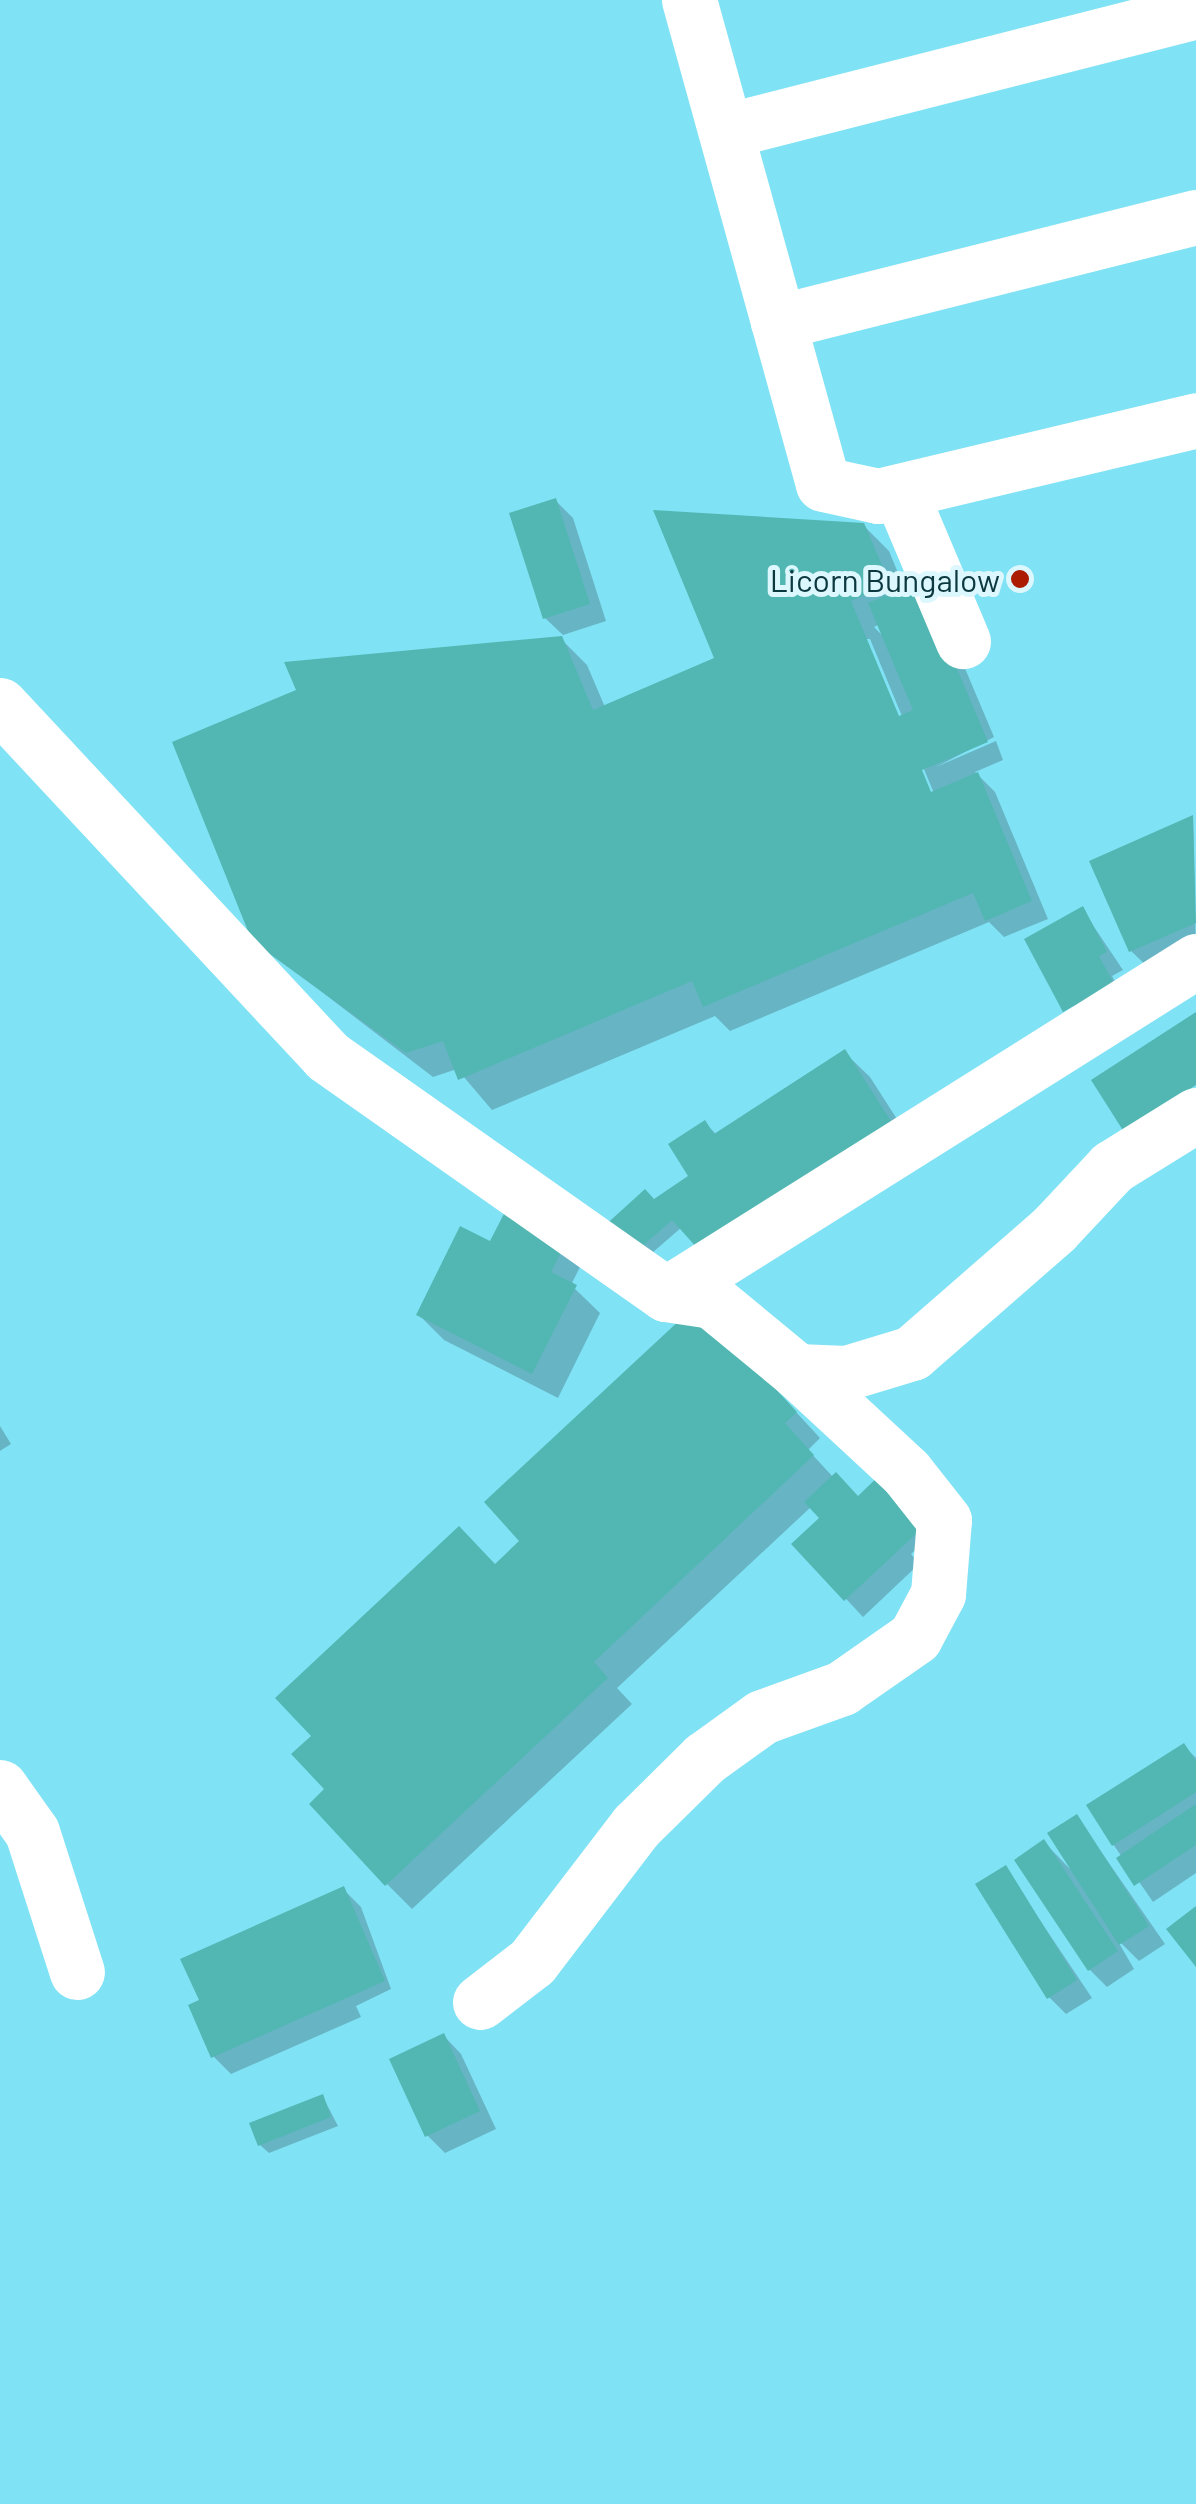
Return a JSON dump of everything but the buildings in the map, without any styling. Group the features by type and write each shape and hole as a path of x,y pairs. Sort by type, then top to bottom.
{"street":[{"path":"689,0 823,484 878,496 1196,420"},
{"path":"726,131 1196,11"},
{"path":"778,322 1196,217"},
{"path":"900,492 963,641"},
{"path":"0,705 327,1056 666,1294 712,1301 797,1371 906,1472 944,1520 938,1594 914,1637 842,1688 762,1717 705,1758 636,1826 532,1962 480,2002"},
{"path":"666,1294 1196,960"},
{"path":"797,1371 846,1372 912,1352 1054,1229 1112,1167 1196,1115"},
{"path":"0,1787 32,1832 77,1972"}],"place":[{"name":"Licorn Bungalow","path":"1020,579"}]}
